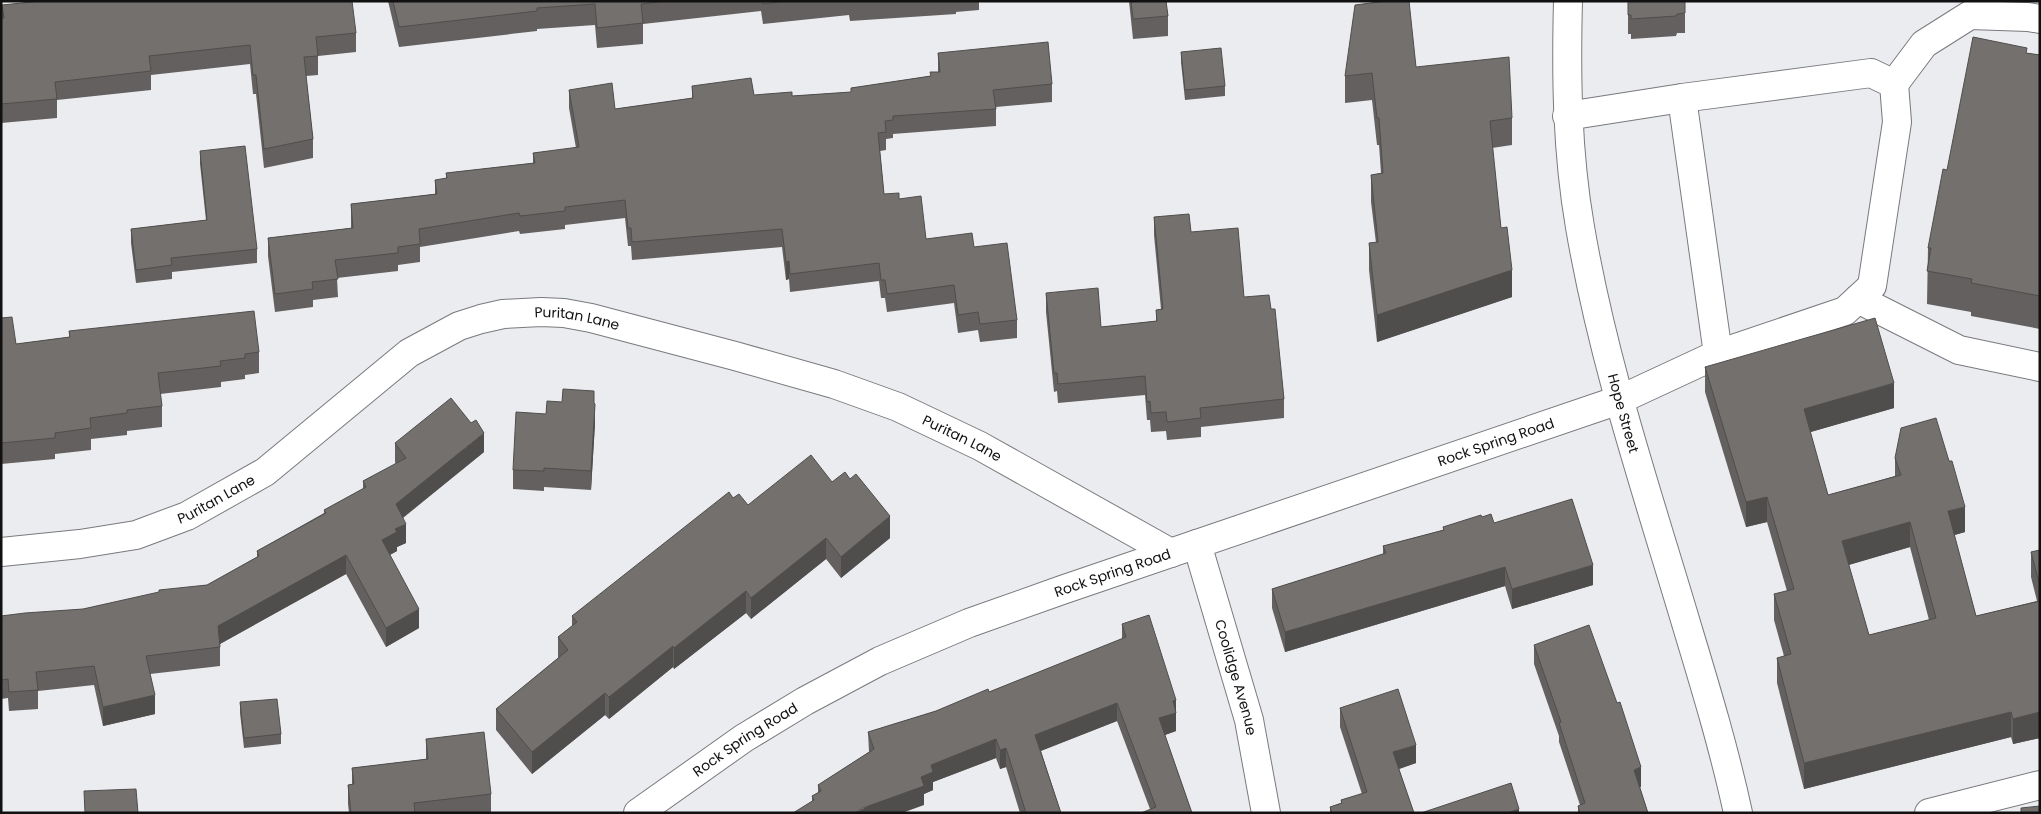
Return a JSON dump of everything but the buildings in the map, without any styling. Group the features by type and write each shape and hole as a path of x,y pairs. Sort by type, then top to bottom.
{"street":[{"name":"Hope Street","path":"1568,1 1567,116 1580,226 1594,296 1619,400 1715,718 1738,813"},
{"path":"1567,116 1682,98 1872,73 1894,84 1924,44 1970,15 2040,19"},
{"name":"Rock Spring Road","path":"638,813 744,738 805,701 880,661 968,623 1619,400 1718,354 1845,311 1872,286 1897,122 1894,84"},
{"path":"1682,98 1718,354"},
{"path":"1858,299 1959,350 2040,367"},
{"name":"Puritan Lane","path":"1,552 80,544 136,535 187,516 265,472 409,352 458,326 481,319 503,314 541,312 591,318 735,356 834,384 898,407 980,446 1170,554"},
{"name":"Coolidge Avenue","path":"1197,544 1249,720 1266,813"},
{"path":"1929,813 2040,785"}]}
